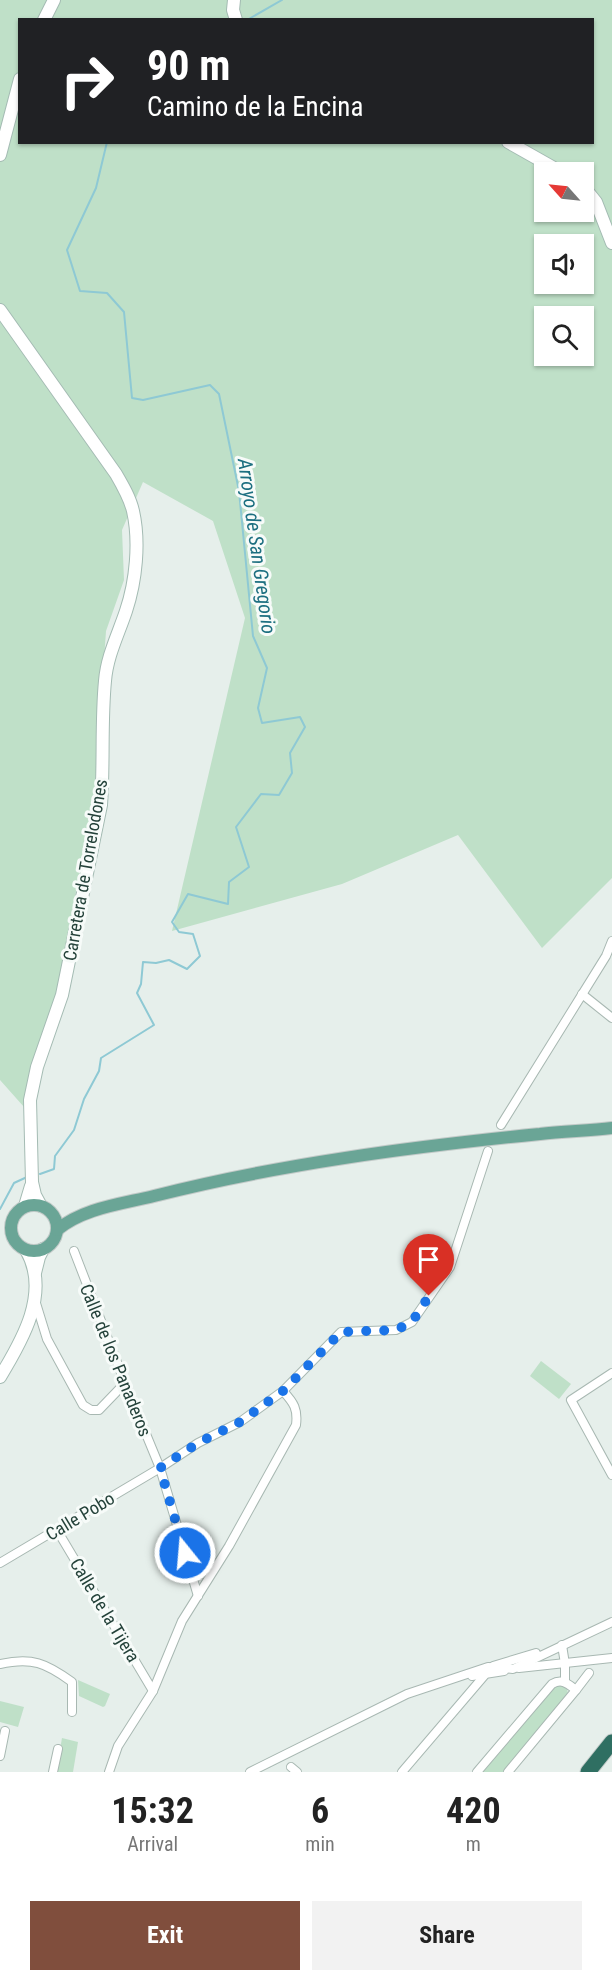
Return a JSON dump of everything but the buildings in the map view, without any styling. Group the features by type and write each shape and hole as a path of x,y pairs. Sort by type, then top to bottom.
{"highway":[{"path":"588,1772 612,1742"},
{"path":"595,1772 612,1751"}],"main road":[{"path":"45,18 54,0"},
{"path":"233,3 236,18"},
{"path":"0,156 18,87"},
{"path":"512,144 543,162"},
{"path":"594,199 612,243"},
{"name":"Carretera de Torrelodones","path":"0,310 116,474 126,492 133,512 136,531 133,587 114,642 105,681 103,777 100,804 62,995 37,1067 30,1100 32,1182 25,1206"},
{"path":"15,1242 10,1227 12,1218 25,1206 40,1206 53,1215 82,1215 192,1186 284,1167 441,1145 612,1128"},
{"name":"Carretera de Torrelodones","path":"32,1182 40,1206"},
{"path":"34,1274 43,1249 55,1238 57,1230 53,1215"},
{"path":"57,1230 82,1215"},
{"path":"0,1235 10,1227"},
{"path":"0,1240 15,1242 26,1250 34,1274 32,1315 0,1377"},
{"path":"26,1250 43,1249"}],"street":[{"path":"501,1125 606,956 612,941"},
{"path":"582,994 612,1018"},
{"name":"Calle Pobo","path":"0,1563 198,1443 240,1422 283,1391 341,1332 396,1330 412,1322 450,1267 488,1151"},
{"name":"Calle de los Panaderos","path":"74,1251 124,1383 160,1468 198,1596"},
{"path":"34,1295 47,1339 83,1405 91,1410 99,1410 124,1383"},
{"path":"612,1373 572,1400 612,1475"},
{"path":"109,1772 118,1746 153,1691 182,1622 229,1546 296,1425 298,1412 295,1403 283,1391"},
{"name":"Calle de la Tijera","path":"57,1530 153,1691"},
{"path":"513,1669 612,1622"},
{"path":"573,1640 568,1656 576,1662"},
{"path":"562,1645 565,1682"},
{"path":"402,1772 486,1672 562,1645"},
{"path":"250,1772 407,1694 486,1672 612,1658"},
{"path":"0,1665 15,1661 36,1661 51,1667 72,1682 72,1712"},
{"path":"508,1772 589,1673"},
{"path":"477,1772 552,1684 557,1681 565,1682 576,1690"},
{"path":"0,1756 5,1731"},
{"path":"53,1772 58,1749"}],"green space":[{"path":"0,0 612,0 612,878 542,948 458,835 342,884 172,931 245,618 213,521 143,482 122,530 124,580 106,631 94,799 55,999 24,1107 0,1080"},
{"path":"541,1361 571,1384 559,1399 530,1376"},
{"path":"78,1680 110,1694 105,1706 79,1696"},
{"path":"559,1684 567,1688 568,1694 504,1772 481,1772 553,1686"},
{"path":"0,1701 24,1707 18,1727 0,1722"},
{"path":"62,1738 78,1742 73,1772 56,1772"}],"waterway":[{"name":"Arroyo de San Gregorio","path":"250,18 282,0"},
{"name":"Arroyo de San Gregorio","path":"40,1174 54,1169 55,1156 74,1130 84,1099 99,1071 101,1058 154,1025 137,993 141,984 143,962 156,963 169,960 187,969 200,956 193,934 179,932 172,922 188,894 228,904 229,882 249,867 236,827 261,794 279,795 292,773 290,753 305,727 300,717 262,723 258,708 267,668 253,636 239,491 219,394 210,385 143,400 132,398 124,312 107,293 80,291 67,250 96,188 107,144"},
{"name":"Arroyo de San Gregorio","path":"0,1209 14,1183 27,1177"}],"route":[{"path":"185,1553 160,1468 198,1443 240,1422 283,1391 341,1332 396,1330 412,1322 429,1296"}]}
